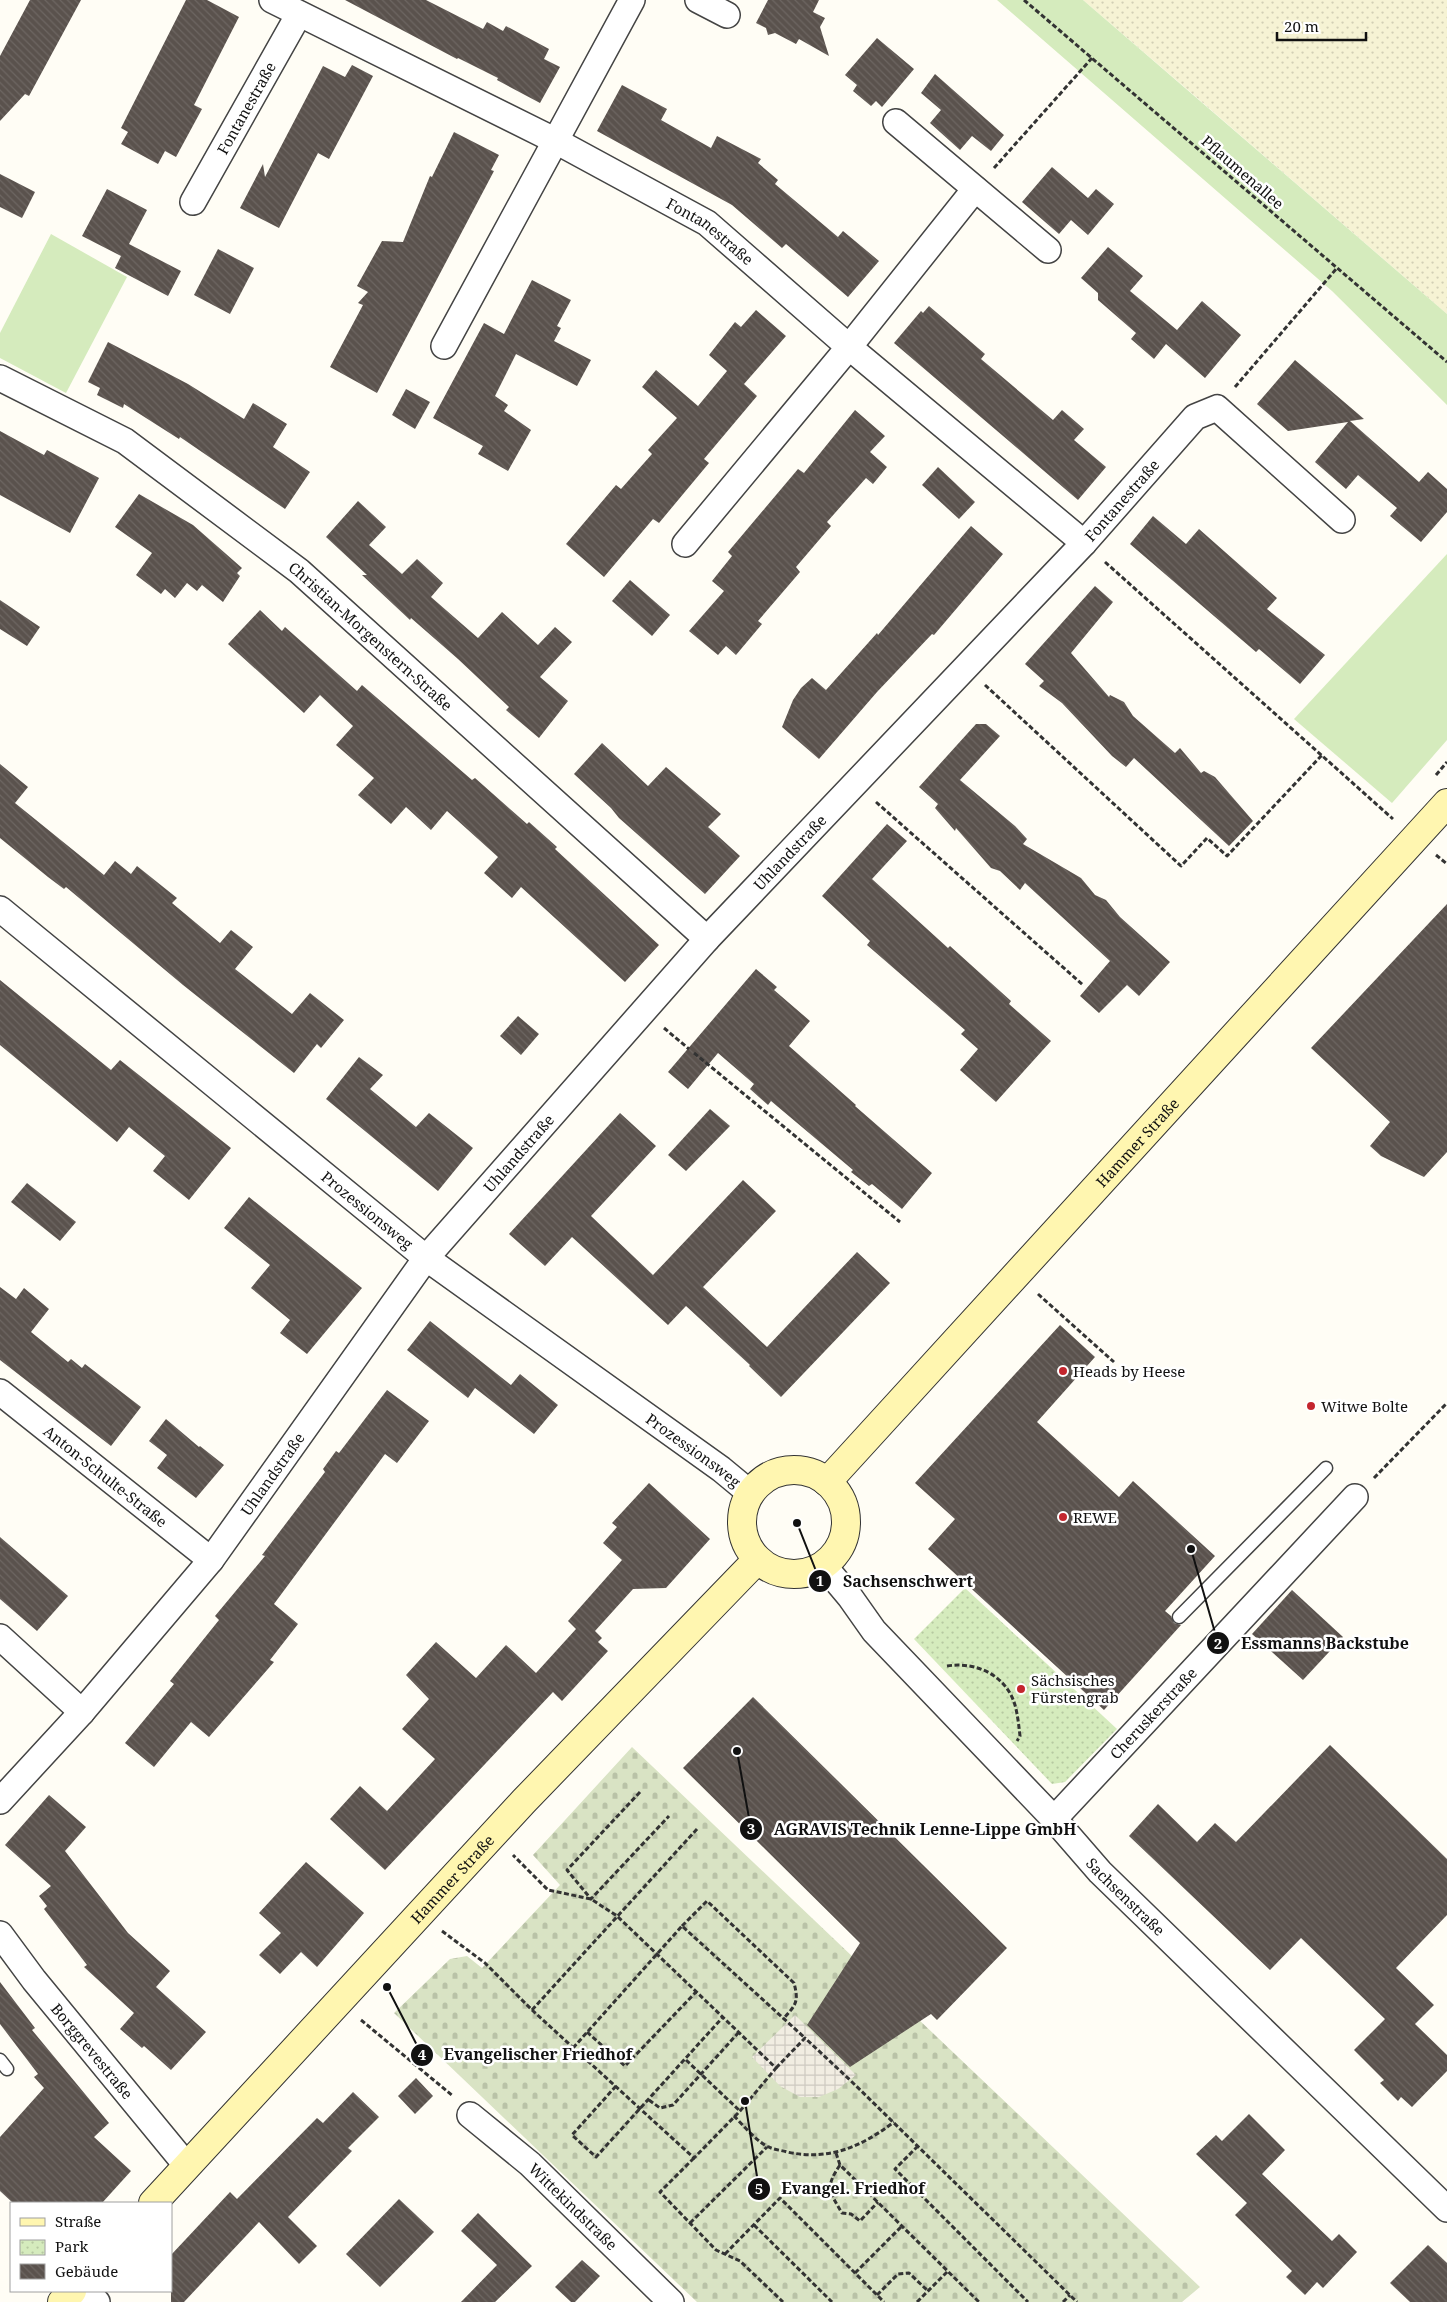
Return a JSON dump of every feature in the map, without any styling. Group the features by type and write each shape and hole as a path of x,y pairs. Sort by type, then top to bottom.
{"main road":[{"name":"Hammer Straße","path":"827,1482 1447,804"},
{"path":"794,1470 812,1473 827,1482 838,1494 845,1510 846,1526 842,1542 834,1557 824,1566 805,1574 789,1575 772,1571 757,1560 747,1547 741,1530 742,1512 750,1493 760,1482 776,1472 794,1470"},
{"name":"Hammer Straße","path":"154,2202 493,1835 757,1560"},
{"path":"62,2302 71,2292"}],"street":[{"name":"Fontanestraße","path":"272,0 554,140 708,223 849,347 1084,543 1194,417 1217,408"},
{"path":"444,346 554,140 632,0"},
{"path":"698,0 727,15"},
{"name":"Fontanestraße","path":"193,202 299,14"},
{"path":"896,122 1048,250"},
{"path":"685,544 849,347 975,189"},
{"name":"Christian-Morgenstern-Straße","path":"0,378 125,440 299,571 707,939"},
{"path":"1217,408 1342,520"},
{"name":"Uhlandstraße","path":"0,1801 82,1712 211,1560 426,1258 707,939 1084,543"},
{"name":"Prozessionsweg","path":"0,909 426,1258 722,1469 750,1493"},
{"name":"Anton-Schulte-Straße","path":"0,1392 211,1560"},
{"name":"Cheruskerstraße","path":"1054,1819 1355,1497"},
{"name":"Sachsenstraße","path":"824,1566 850,1597 874,1631 1054,1819 1100,1872 1443,2195"},
{"path":"0,1637 82,1712"},
{"name":"Borggrevestraße","path":"0,1934 34,1980 187,2166"},
{"name":"Wittekindstraße","path":"470,2115 530,2164 671,2302"},
{"path":"87,2292 97,2302"}],"lane":[{"path":"1178,1617 1326,1468"}],"path":[{"name":"Pflaumenallee","path":"1024,0 1447,362"},
{"path":"975,189 1092,58"},
{"path":"1217,408 1336,268"},
{"path":"1084,543 1415,838"},
{"path":"966,667 1181,866 1207,838 1227,856 1322,755"},
{"path":"855,783 1083,986"},
{"path":"694,1053 900,1222"},
{"path":"1017,1275 1114,1362"},
{"path":"1355,1497 1447,1403"},
{"path":"918,1678 948,1666 969,1664 1000,1678 1016,1707 1020,1736 1001,1764"},
{"path":"640,1792 567,1870 591,1899 618,1916 776,2068"},
{"path":"591,1899 669,1816"},
{"path":"532,2010 696,1829"},
{"path":"493,1835 548,1890 591,1899"},
{"path":"573,2048 656,1954 707,1901 794,1983 798,1997 794,2007 783,2019"},
{"path":"420,1914 485,1963 532,2010 694,2158"},
{"path":"682,1926 894,2122 1077,2302"},
{"path":"586,2032 625,2066 696,1992"},
{"path":"339,2002 449,2092 470,2115"},
{"path":"616,2086 572,2135 596,2158 723,2017"},
{"path":"649,2100 660,2108 673,2105 739,2032"},
{"path":"783,2302 740,2261 716,2250 660,2192 740,2110 804,2038"},
{"path":"686,2060 740,2110"},
{"path":"734,2116 767,2147 797,2154 819,2156 836,2154 874,2137 894,2122"},
{"path":"918,2146 895,2169 1028,2302"},
{"path":"690,2223 767,2147"},
{"path":"836,2154 840,2164 979,2302"},
{"path":"840,2164 829,2181 830,2192 842,2213 851,2214 860,2221 878,2202"},
{"path":"725,2254 780,2198 884,2302"},
{"path":"754,2225 832,2302"},
{"path":"855,2273 902,2226"},
{"path":"917,2302 948,2272"},
{"path":"877,2295 898,2274 909,2273 928,2291"},
{"path":"1063,2302 1070,2295"}],"shaded area":[{"path":"1083,0 1447,0 1447,314 1203,103"},
{"path":"795,2015 856,2075 838,2089 819,2097 800,2097 780,2086 752,2057"}],"green space":[{"path":"997,0 1083,0 1447,314 1447,405 1332,291"},
{"path":"51,234 127,277 66,393 0,358 0,333"},
{"path":"1447,554 1447,740 1392,803 1294,719"},
{"path":"965,1588 1117,1729 1065,1782 1052,1784 914,1639"},
{"path":"632,1747 1200,2287 1182,2302 697,2302 394,2013 450,1959 467,1956 482,1968 560,1885 533,1855"}],"building":[{"path":"30,0 81,0 29,96 25,94 0,121 0,56"},
{"path":"186,0 207,0 239,17 194,105 202,109 176,157 165,151 158,164 121,144 128,132 121,128"},
{"path":"345,0 426,0 483,29 487,22 503,31 506,26 549,49 544,59 560,67 540,103 497,80 498,78 457,59"},
{"path":"768,0 819,0 813,12 825,18 820,27 829,56 799,39 796,44 775,33 768,35 766,28 756,23"},
{"path":"877,38 914,69 882,107 876,101 871,106 853,91 857,85 845,75"},
{"path":"352,65 373,76 329,159 318,153 279,228 240,208 263,164 265,177 323,66 345,77"},
{"path":"935,74 1004,135 991,151 972,136 960,150 930,123 941,110 921,93"},
{"path":"622,85 667,109 661,120 711,148 717,136 761,159 758,163 778,180 775,184 838,237 843,231 879,261 848,297 786,244 782,248 732,205 597,131"},
{"path":"454,132 499,155 491,170 494,171 377,393 330,367 363,305 358,303 368,292 357,286 382,241 403,242 430,176 432,177"},
{"path":"1052,167 1088,198 1096,189 1114,204 1088,235 1071,220 1059,234 1022,202"},
{"path":"0,174 35,192 22,218 0,207"},
{"path":"107,189 147,210 129,244 181,271 168,296 115,268 121,256 82,236"},
{"path":"1108,247 1143,276 1130,291 1177,330 1202,301 1241,335 1205,378 1166,344 1154,359 1131,339 1136,333 1098,300 1098,293 1081,278"},
{"path":"218,249 254,268 230,314 194,295"},
{"path":"532,280 571,300 557,326 561,328 554,341 591,360 577,386 516,354 495,396 508,405 504,411 531,430 508,471 478,454 483,446 433,418 484,323 504,334"},
{"path":"929,306 985,354 981,359 1053,420 1062,410 1084,429 1074,440 1106,467 1078,500 894,343 921,311 923,313"},
{"path":"756,310 786,336 744,384 757,396 704,459 709,463 659,523 653,519 604,577 566,544 616,485 621,489 652,454 648,450 677,418 642,387 656,370 698,406 727,371 709,355 735,322 741,327"},
{"path":"108,342 188,384 244,419 253,403 287,424 273,447 310,472 285,509 180,437 179,439 124,404 123,408 97,395 100,388 88,382"},
{"path":"1295,360 1364,419 1350,421 1419,482 1428,472 1447,489 1447,512 1421,542 1390,516 1397,508 1358,475 1346,489 1315,462 1348,422 1288,431 1257,404"},
{"path":"406,389 430,402 415,429 392,415"},
{"path":"855,410 885,436 870,452 887,467 873,484 866,478 827,522 831,526 796,567 800,572 758,621 762,624 736,655 726,646 718,655 689,631 724,591 712,581 732,556 728,552 798,469 804,473"},
{"path":"0,431 44,455 47,450 99,478 70,533 0,495"},
{"path":"938,467 975,502 959,519 922,485"},
{"path":"139,494 193,525 242,568 237,573 240,576 223,602 202,585 197,591 187,583 175,598 165,589 161,594 136,575 152,553 115,527"},
{"path":"358,501 386,527 369,545 402,574 417,559 443,583 431,597 478,638 502,612 538,645 555,627 572,642 540,677 568,701 539,738 506,710 509,707 458,659 411,618 410,620 362,575 367,575 326,537"},
{"path":"1153,516 1186,544 1199,529 1277,598 1267,609 1325,655 1300,684 1259,649 1256,652 1130,544"},
{"path":"971,526 1003,554 934,635 932,634 877,692 819,759 782,727 793,700 801,688 812,678 826,690 877,633 878,635"},
{"path":"630,580 670,615 652,636 612,601"},
{"path":"1095,586 1113,602 1071,653 1109,697 1110,695 1124,702 1133,716 1175,753 1180,748 1201,773 1204,771 1215,777 1253,821 1229,846 1134,758 1126,767 1112,756 1062,703 1039,686 1044,681 1025,664"},
{"path":"0,600 40,627 27,646 0,629"},
{"path":"260,610 282,631 285,627 357,691 362,685 472,780 475,778 527,824 529,822 557,847 555,849 659,945 625,982 521,887 512,898 484,873 498,857 447,811 431,830 406,807 391,824 358,795 374,778 336,745 353,726 320,695 304,713 228,644"},
{"path":"976,724 986,724 1000,736 960,780 1015,826 1027,839 1023,844 1081,878 1095,895 1106,900 1120,917 1170,962 1139,996 1127,985 1099,1013 1080,996 1110,961 1025,883 1020,890 1000,871 991,868 956,828 955,831 935,808 938,804 919,787"},
{"path":"602,743 648,786 666,767 721,814 708,827 740,856 705,894 619,818 611,808 574,774"},
{"path":"0,764 28,787 15,803 104,875 115,861 131,874 137,866 177,898 172,903 220,943 231,930 253,947 235,969 292,1014 310,993 344,1020 321,1048 317,1044 294,1073 183,985 66,887 64,889 0,838"},
{"path":"887,824 907,841 872,879 948,948 950,946 1011,1001 1009,1004 1051,1041 996,1102 960,1070 978,1049 961,1034 965,1030 867,945 870,941 822,896"},
{"path":"1447,904 1447,1152 1424,1177 1381,1156 1370,1146 1390,1122 1311,1048"},
{"path":"756,969 777,987 774,990 810,1021 789,1046 932,1173 902,1209 872,1184 869,1186 851,1172 853,1170 771,1101 768,1105 750,1089 754,1084 718,1053 688,1089 668,1072"},
{"path":"0,980 111,1070 120,1060 231,1148 189,1200 153,1171 165,1156 129,1127 117,1142 0,1045"},
{"path":"518,1016 539,1034 521,1055 500,1036"},
{"path":"359,1057 383,1075 370,1089 416,1127 429,1113 473,1148 438,1191 326,1099"},
{"path":"710,1109 730,1126 686,1171 668,1155"},
{"path":"620,1113 656,1146 591,1216 653,1275 743,1180 776,1211 703,1287 767,1347 857,1252 890,1283 781,1397 750,1365 686,1306 668,1325 572,1237 545,1266 509,1234"},
{"path":"27,1183 76,1222 60,1241 11,1202"},
{"path":"249,1197 362,1288 307,1354 280,1333 290,1320 251,1288 270,1265 224,1228"},
{"path":"0,1287 16,1299 24,1288 49,1309 31,1332 68,1362 71,1359 82,1368 85,1364 141,1407 111,1446 0,1360"},
{"path":"430,1321 511,1385 520,1374 558,1405 534,1434 475,1388 468,1398 407,1350"},
{"name":"REWE","path":"1060,1325 1095,1357 1037,1422 1119,1497 1133,1481 1215,1556 1165,1611 1171,1616 1174,1623 1181,1625 1104,1710 928,1549 955,1519 915,1483"},
{"path":"387,1390 429,1421 397,1463 385,1454 274,1604 298,1624 270,1660 274,1662 209,1737 191,1722 154,1767 125,1743 174,1684 170,1681 219,1620 215,1616 265,1556 262,1555 325,1472 323,1469 336,1451 339,1453"},
{"path":"166,1419 224,1465 196,1498 157,1468 167,1455 149,1441"},
{"path":"649,1483 710,1539 666,1588 633,1589 595,1631 602,1638 598,1642 608,1651 562,1701 553,1692 385,1870 330,1819 360,1786 387,1811 435,1759 402,1729 429,1699 406,1675 436,1642 476,1678 506,1645 536,1673 576,1629 568,1621 622,1560 603,1543 617,1527 612,1523"},
{"path":"0,1537 68,1596 37,1631 0,1599"},
{"path":"1292,1590 1343,1637 1303,1680 1252,1634"},
{"path":"753,1697 1007,1948 937,2020 931,2014 850,2067 807,2025 860,1943 683,1768"},
{"path":"1330,1745 1447,1859 1447,1915 1396,1968 1434,2005 1415,2024 1447,2055 1447,2071 1412,2107 1401,2097 1398,2101 1380,2083 1384,2080 1354,2050 1385,2019 1301,1938 1270,1970 1129,1836 1158,1804 1197,1842 1215,1823 1236,1842"},
{"path":"49,1795 86,1827 65,1851 128,1933 170,1971 156,1987 206,2032 171,2070 144,2046 142,2048 120,2029 134,2013 84,1967 87,1965 44,1909 47,1906 39,1896 51,1886 5,1845"},
{"path":"306,1862 364,1913 317,1967 301,1952 280,1974 259,1955 281,1933 259,1913"},
{"path":"0,1982 35,2028 32,2030 109,2123 94,2137 131,2171 103,2202 12,2202 0,2191 0,2137 44,2088 34,2077 38,2074 0,2024"},
{"path":"416,2078 433,2096 415,2114 398,2096"},
{"path":"353,2092 379,2117 348,2148 352,2151 288,2217 317,2246 299,2264 259,2222 184,2302 171,2302 172,2254 230,2192 237,2199 317,2118 323,2123"},
{"path":"1249,2114 1285,2150 1262,2174 1332,2241 1339,2234 1357,2252 1323,2288 1317,2282 1305,2295 1286,2277 1292,2271 1235,2215 1247,2203 1196,2154 1216,2135 1222,2141"},
{"path":"399,2199 434,2232 380,2287 346,2254"},
{"path":"478,2213 532,2266 495,2302 461,2302 497,2265 461,2231"},
{"path":"1428,2245 1447,2263 1447,2302 1410,2302 1390,2283"},
{"path":"582,2260 600,2276 575,2302 571,2302 555,2287"}],"place":[{"name":"Heads by Heese","path":"1063,1371"},
{"name":"Witwe Bolte","path":"1311,1406"},
{"name":"REWE","path":"1063,1517"},
{"name":"Sachsenschwert","path":"797,1523"},
{"name":"Essmanns Backstube","path":"1191,1549"},
{"name":"Sächsisches Fürstengrab","path":"1021,1689"},
{"name":"AGRAVIS Technik Lenne-Lippe GmbH","path":"737,1751"},
{"name":"Evangelischer Friedhof","path":"387,1987"},
{"name":"Evangel. Friedhof","path":"745,2101"}]}
